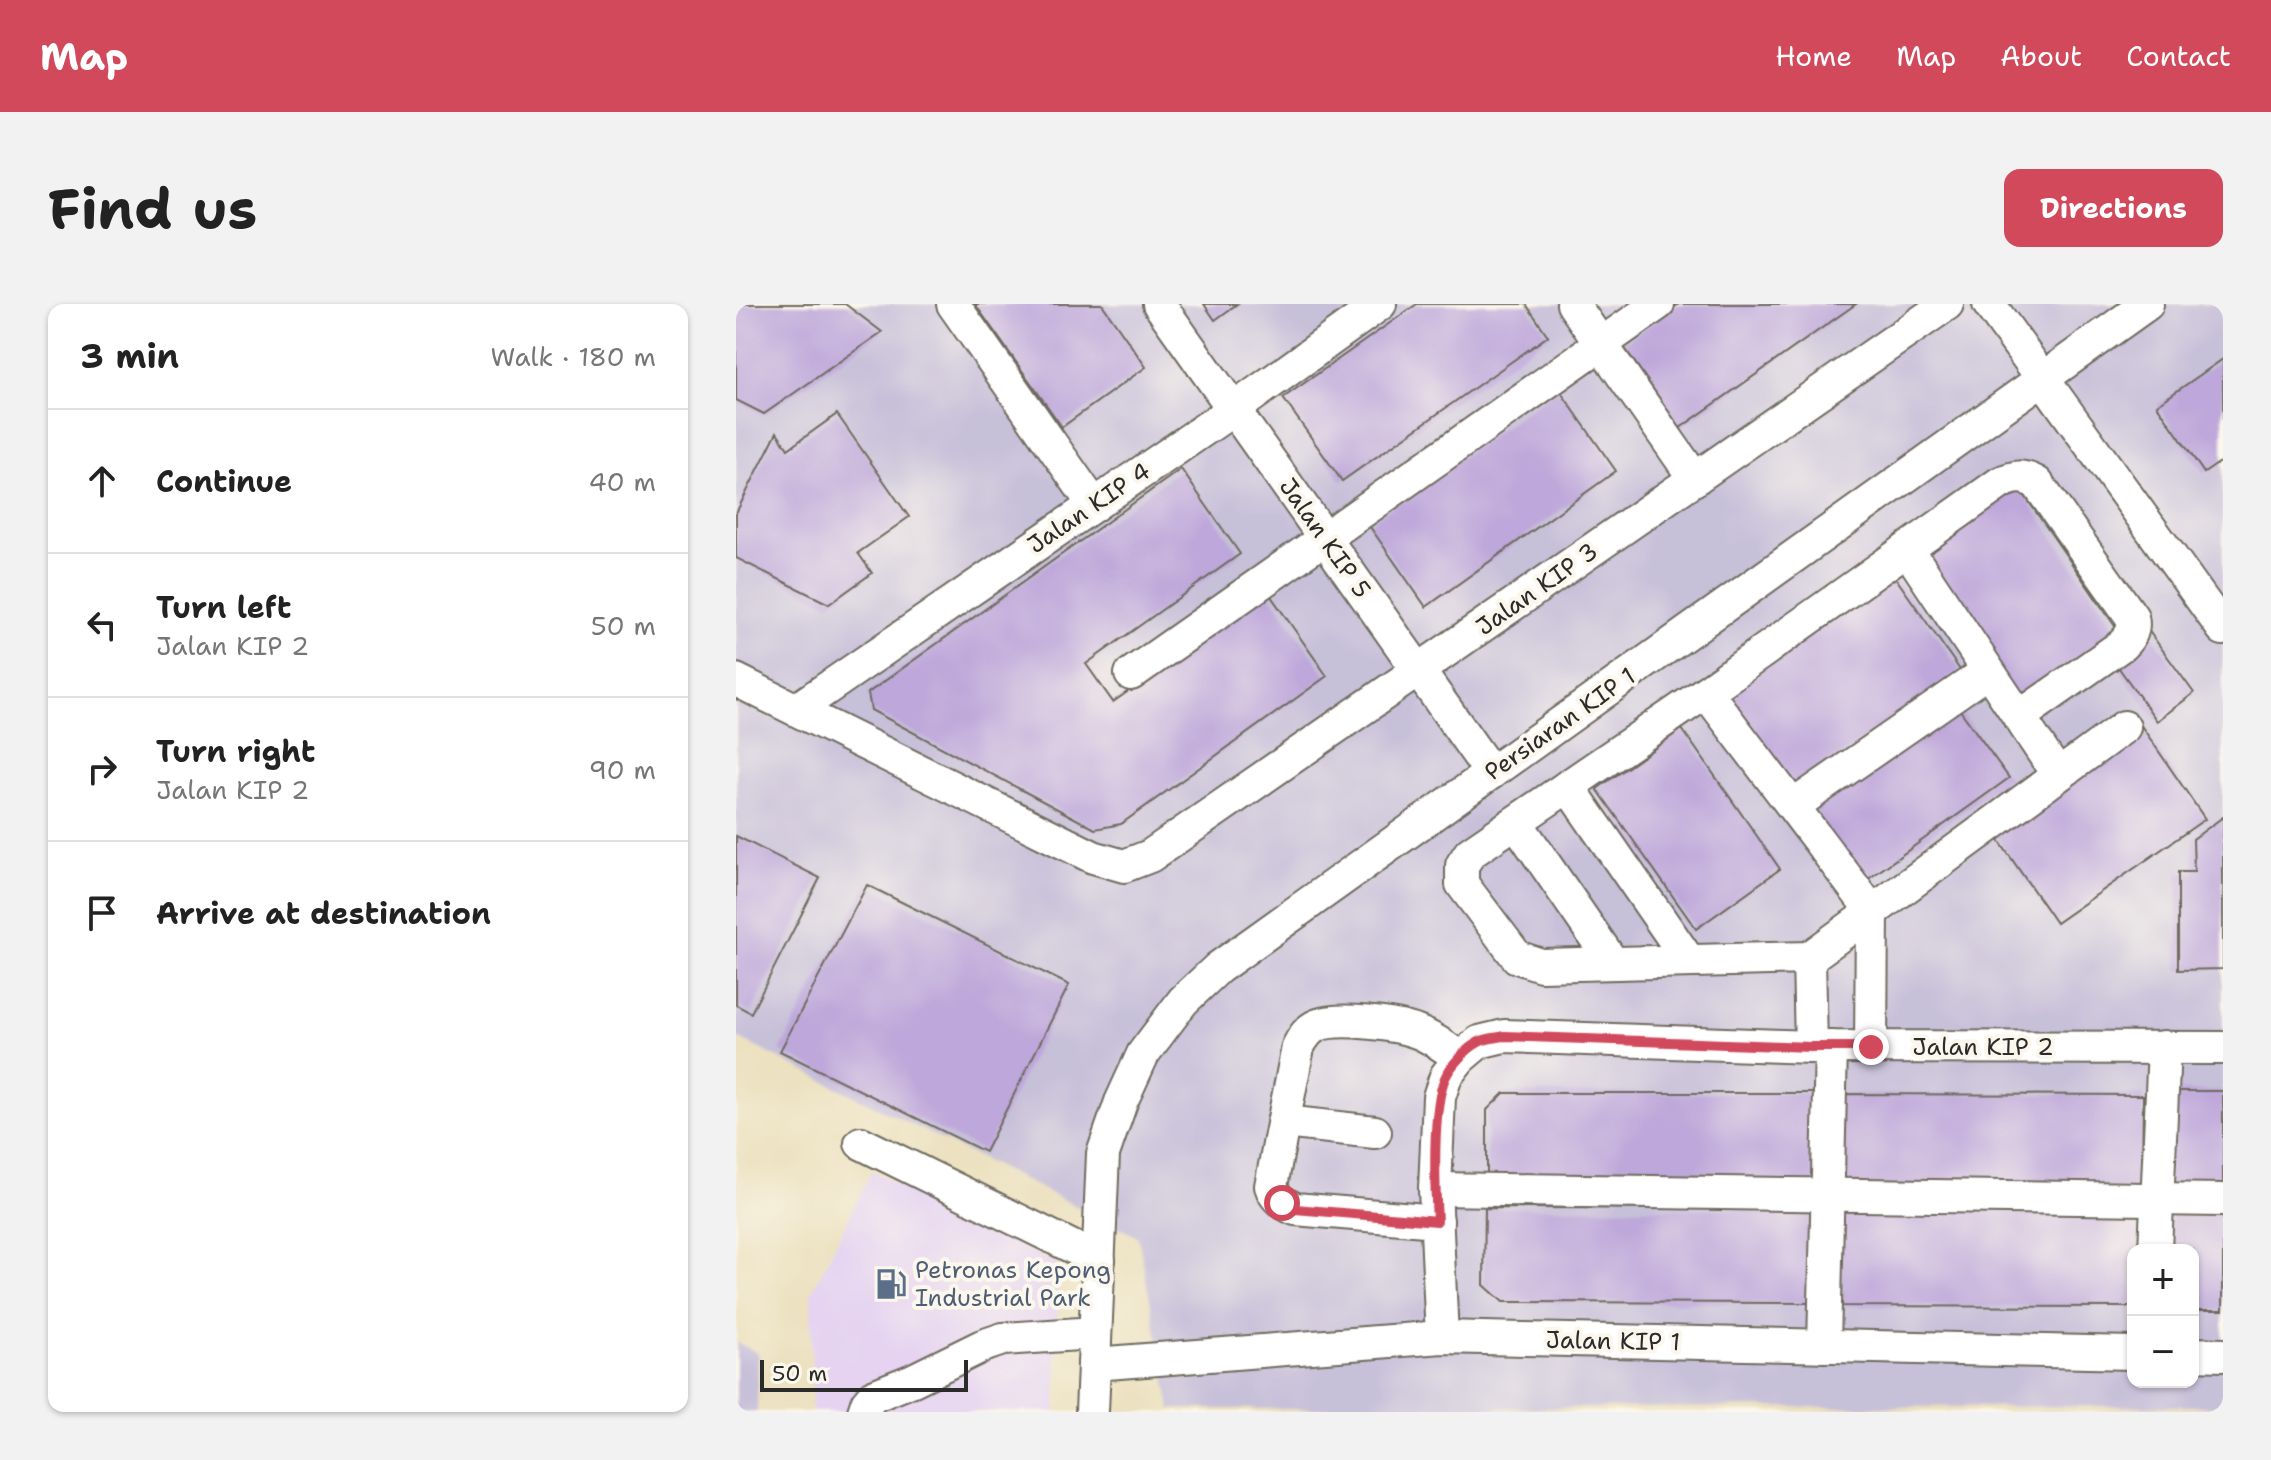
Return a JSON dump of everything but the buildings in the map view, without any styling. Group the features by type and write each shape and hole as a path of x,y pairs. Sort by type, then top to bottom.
{"street":[{"path":"953,304 1094,505"},
{"name":"Jalan KIP 5","path":"1159,304 1491,773"},
{"path":"1573,304 1695,479"},
{"path":"1131,674 1658,304"},
{"name":"Jalan KIP 3","path":"797,709 1093,857 1124,866 1150,856 1947,304"},
{"path":"1989,304 2223,629"},
{"name":"Persiaran KIP 1","path":"1092,1412 1103,1154 1121,1102 1143,1054 1183,1001 1218,968 2147,304"},
{"name":"Jalan KIP 4","path":"797,709 1234,409 1375,305"},
{"path":"2019,717 2122,645 2132,634 2132,617 2037,483 2015,476 2000,483 1706,692 1470,853 1462,865 1462,884 1517,957 1530,963 1809,958 2124,727"},
{"path":"1907,549 2058,775"},
{"path":"1793,806 1988,671"},
{"path":"736,680 797,709"},
{"path":"1706,692 1872,911 1871,1047"},
{"path":"1568,786 1689,961"},
{"path":"1516,822 1613,963"},
{"path":"1809,958 1821,1047 1828,1196 1824,1346"},
{"path":"1437,1221 1295,1209 1274,1195 1271,1186 1298,1047 1305,1034 1316,1025 1328,1022 1387,1024 1416,1031 1437,1041 1460,1058 1446,1076 1439,1097 1435,1189 1437,1221 1442,1337"},
{"name":"Jalan KIP 2","path":"1460,1058 1479,1042 1504,1036 1821,1047 2223,1048"},
{"path":"2155,1244 2164,1047"},
{"path":"1284,1122 1375,1132"},
{"path":"861,1143 1099,1260"},
{"path":"1435,1189 2223,1200"},
{"name":"Jalan KIP 1","path":"864,1412 873,1396 1003,1339 1095,1349 1442,1337 2127,1353"},
{"path":"2199,1354 2223,1355"}],"shaded area":[{"path":"736,304 2223,304 2223,1406 1171,1409 1138,1237 736,1037"},
{"path":"872,1171 1058,1264 1056,1412 812,1412 811,1294"},
{"path":"736,1342 758,1353 757,1412 736,1412"}],"place":[{"name":"Petronas Kepong Industrial Park","path":"891,1284"}],"route":[{"path":"1282,1203 1295,1209 1437,1221 1435,1189 1439,1097 1446,1076 1460,1058 1479,1042 1504,1036 1871,1047"}]}
